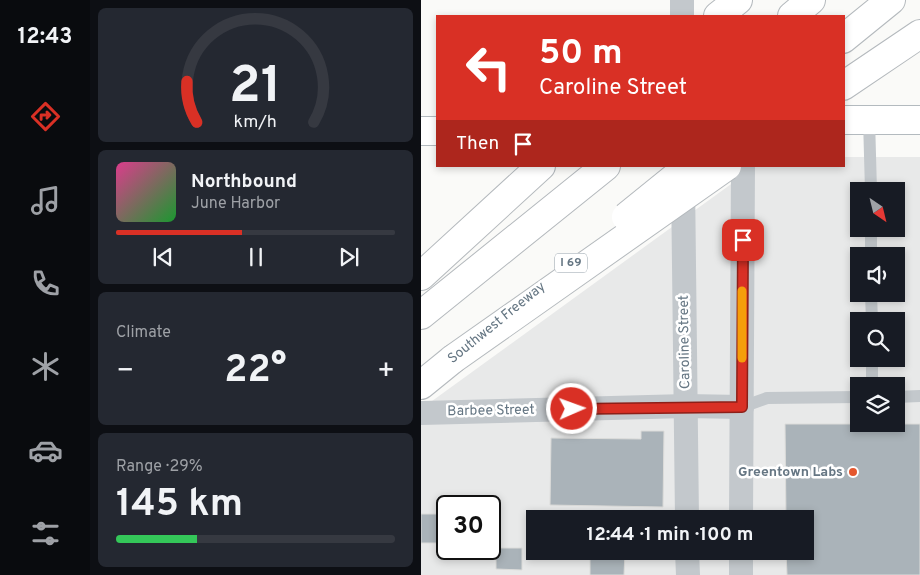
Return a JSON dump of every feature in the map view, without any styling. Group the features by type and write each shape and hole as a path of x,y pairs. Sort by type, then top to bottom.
{"main road":[{"path":"719,15 738,0"},
{"path":"793,15 811,0"},
{"path":"845,37 891,0"},
{"path":"845,85 920,34"},
{"path":"856,120 920,120"},
{"path":"421,131 436,131"},
{"path":"421,276 540,167"},
{"path":"421,315 605,167"},
{"name":"Southwest Freeway","path":"421,385 688,167"},
{"path":"453,359 726,167"}],"street":[{"path":"682,0 682,15"},
{"path":"743,0 743,15"},
{"name":"Caroline Street","path":"683,167 687,510"},
{"path":"741,510 743,167"},
{"name":"Barbee Street","path":"421,413 686,406 742,407"},
{"path":"687,560 688,575"},
{"path":"741,560 741,575"}],"lane":[{"path":"856,120 869,182"},
{"path":"905,397 920,396"},
{"path":"742,407 767,398 850,397"}],"shaded area":[{"path":"845,157 920,157 920,575 421,575 421,409 755,167 845,167"}],"building":[{"name":"Greentown Labs","path":"785,424 850,424 850,432 905,432 905,424 920,424 920,575 787,575 786,560 814,560 814,510 786,510"},
{"path":"641,431 664,431 663,507 550,505 551,438 641,439"},
{"path":"421,514 436,514 436,543 421,543"},
{"path":"501,548 522,548 522,570 496,569 496,560 501,560"},
{"path":"590,560 625,560 624,575 590,575"}],"slow traffic":[{"path":"742,291 742,358"}],"place":[{"name":"Greentown Labs","path":"853,472"}],"route":[{"path":"572,409 686,406 742,407 743,240"}]}
